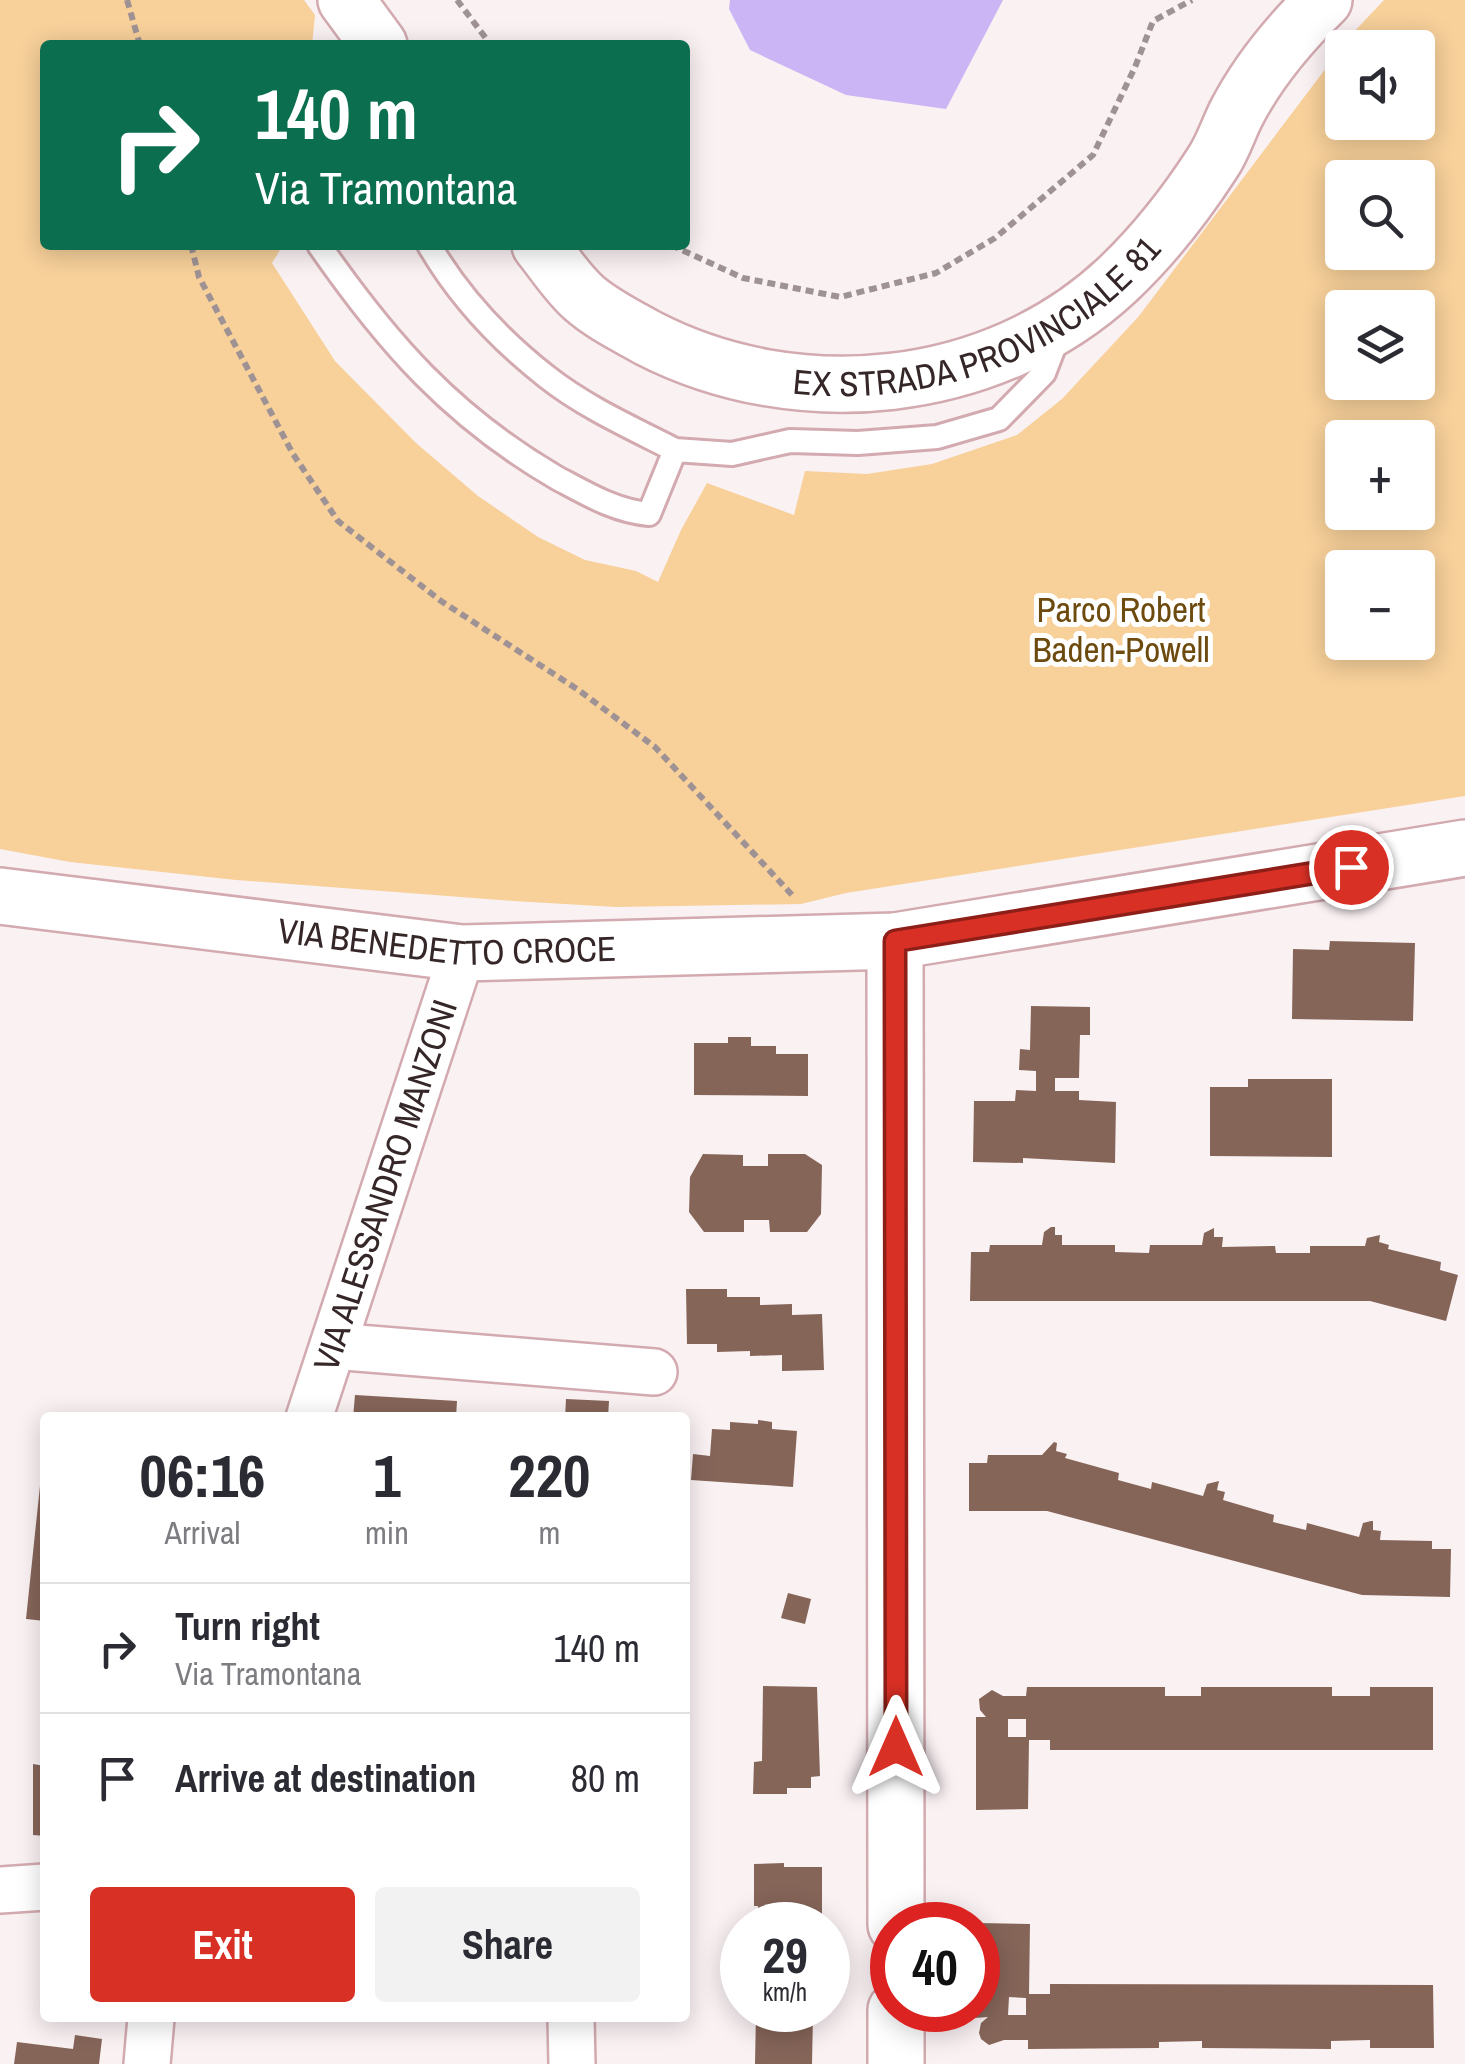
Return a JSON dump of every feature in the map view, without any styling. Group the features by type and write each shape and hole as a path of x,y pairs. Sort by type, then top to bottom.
{"street":[{"path":"346,0 375,40"},
{"name":"EX STRADA PROVINCIALE 81","path":"544,250 584,298 625,326 701,360 766,378 859,385 916,378 986,359 1064,322 1116,281 1168,224 1216,158 1264,67 1296,26 1324,0"},
{"name":"VIA BENEDETTO CROCE","path":"0,896 462,953 895,941 1465,848"},
{"path":"895,941 896,1902"},
{"name":"VIA ALESSANDRO MANZONI","path":"311,1412 462,953"},
{"path":"333,1346 654,1372"},
{"path":"0,1890 40,1887"},
{"path":"147,2064 151,2022"},
{"path":"571,2022 572,2064"},
{"path":"896,2032 896,2064"}],"lane":[{"path":"322,250 361,306 446,400 530,462 593,498 631,512 649,514 675,450"},
{"path":"431,250 444,272 491,326 548,378 675,450 732,454 790,442 858,443 937,437 999,419 1044,373 1064,322"}],"path":[{"path":"127,0 139,40"},
{"path":"457,0 487,40"},
{"path":"682,250 743,278 840,297 936,274 996,238 1093,155 1154,21 1192,0"},
{"path":"192,250 199,277 283,436 338,521 441,600 576,689 654,747 801,904"}],"green space":[{"name":"Parco Robert Baden-Powell","path":"0,0 304,0 315,15 312,40 40,40 40,250 280,250 272,263 335,361 416,443 478,496 538,537 585,560 636,571 658,582 707,483 794,515 805,471 867,474 932,464 1017,435 1062,399 1139,316 1325,69 1325,140 1435,140 1435,30 1356,30 1384,0 1465,0 1465,796 846,893 801,904 616,907 236,880 70,862 0,849"}],"shaded area":[{"path":"730,0 1003,0 946,109 846,95 750,50 729,9"}],"building":[{"path":"1330,941 1415,943 1413,1021 1292,1019 1293,949 1329,950"},
{"path":"1031,1006 1090,1007 1090,1035 1080,1035 1079,1078 1055,1078 1055,1091 1079,1091 1079,1100 1116,1102 1115,1163 1023,1158 1023,1163 973,1162 974,1101 1015,1101 1016,1090 1036,1091 1036,1071 1019,1070 1020,1049 1030,1050"},
{"path":"728,1037 751,1037 751,1046 776,1046 776,1054 808,1054 808,1096 694,1095 694,1043 728,1043"},
{"path":"1248,1079 1332,1079 1332,1157 1210,1156 1210,1087 1248,1087"},
{"path":"703,1154 743,1155 743,1166 768,1166 768,1154 805,1154 822,1165 821,1214 807,1232 770,1232 769,1220 744,1220 744,1232 704,1232 689,1212 690,1177"},
{"path":"1055,1227 1055,1235 1062,1235 1062,1245 1115,1245 1115,1252 1149,1253 1150,1245 1202,1245 1204,1233 1214,1228 1214,1237 1223,1237 1222,1247 1275,1246 1276,1253 1310,1253 1310,1246 1365,1246 1367,1238 1380,1235 1379,1242 1389,1245 1388,1249 1441,1262 1440,1270 1458,1275 1446,1321 1370,1301 970,1301 971,1252 989,1252 990,1245 1042,1245 1044,1232"},
{"path":"686,1289 727,1289 727,1297 760,1297 760,1305 792,1304 792,1315 822,1314 824,1370 782,1371 782,1355 750,1356 750,1351 717,1352 717,1344 687,1344"},
{"path":"355,1395 457,1401 456,1412 354,1412"},
{"path":"566,1399 609,1401 608,1412 565,1412"},
{"path":"758,1420 772,1422 772,1429 797,1431 793,1487 691,1480 693,1454 710,1456 712,1429 730,1430 730,1422 758,1424"},
{"path":"1054,1442 1056,1451 1067,1454 1065,1458 1119,1473 1118,1480 1151,1489 1152,1482 1203,1496 1207,1484 1219,1481 1217,1490 1225,1492 1223,1500 1274,1515 1273,1522 1306,1530 1307,1523 1359,1537 1363,1523 1373,1521 1373,1530 1381,1531 1380,1540 1432,1541 1432,1549 1451,1549 1450,1597 1362,1595 1047,1511 969,1511 969,1463 987,1463 988,1455 1042,1455"},
{"path":"40,1486 40,1620 26,1619"},
{"path":"788,1593 811,1599 805,1624 781,1618"},
{"path":"763,1686 817,1687 820,1776 811,1777 811,1788 787,1788 787,1794 753,1794 754,1762 762,1761"},
{"path":"1027,1687 1165,1687 1165,1696 1201,1696 1201,1687 1332,1687 1332,1696 1370,1696 1370,1687 1433,1687 1433,1750 1050,1750 1050,1740 1029,1740 1028,1809 976,1810 976,1717 986,1717 980,1710 979,1699 992,1690 1003,1696 1026,1696","holes":["1008,1719 1026,1719 1026,1737 1008,1737"]},
{"path":"33,1764 40,1765 40,1836 33,1835"},
{"path":"754,1864 822,1867 822,1902 754,1902"},
{"path":"1000,1923 1030,1924 1029,1994 1050,1994 1050,1984 1433,1985 1434,2048 1370,2048 1370,2040 1331,2041 1331,2049 1202,2048 1202,2041 1159,2042 1159,2048 1028,2049 1028,2040 1004,2040 989,2045 979,2033 1000,2032","holes":["1009,1997 1026,1998 1026,2015 1008,2015"]},
{"path":"756,2032 813,2032 812,2064 755,2064"},
{"path":"75,2035 102,2039 99,2064 14,2064 17,2042 73,2049"}],"route":[{"path":"896,1747 895,941 1351,867"}]}
